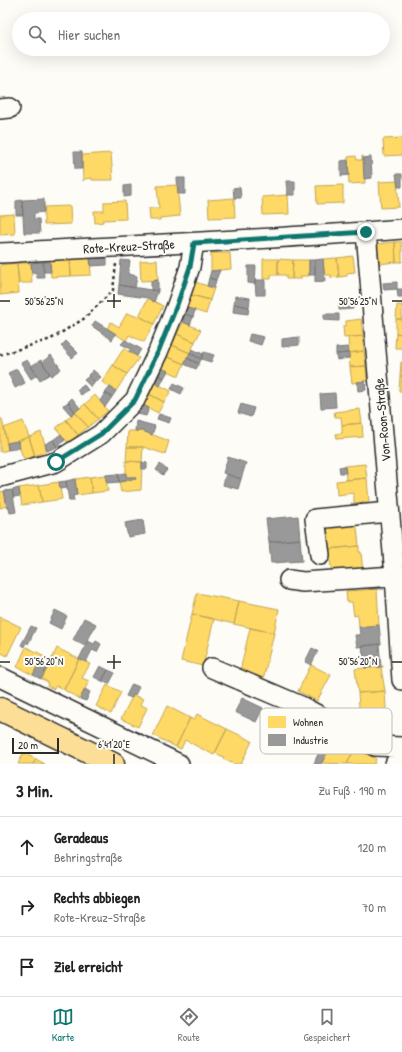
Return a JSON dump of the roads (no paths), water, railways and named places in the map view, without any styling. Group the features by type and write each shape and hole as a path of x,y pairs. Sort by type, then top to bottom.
{"main road":[{"path":"0,709 113,764"}],"street":[{"name":"Rote-Kreuz-Straße","path":"0,253 194,243 402,229"},
{"name":"Von-Roon-Straße","path":"366,232 390,512 402,680"},
{"path":"0,477 56,462 101,434 135,400 158,352 177,305 190,267 194,243"},
{"path":"320,555 315,519 390,512"},
{"path":"289,580 303,582 395,576"},
{"path":"212,668 305,708"},
{"path":"0,677 179,764"},
{"path":"392,747 402,747"},
{"path":"395,764 402,751"}]}
